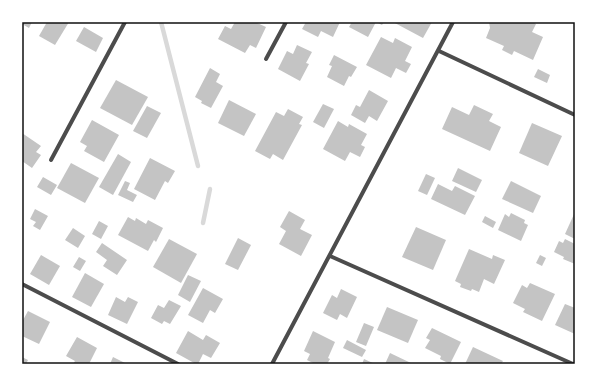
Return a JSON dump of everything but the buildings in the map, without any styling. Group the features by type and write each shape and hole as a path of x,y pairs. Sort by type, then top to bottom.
{"street":[{"path":"51,160 125,22"},
{"path":"266,59 286,22"},
{"path":"272,364 453,22"},
{"path":"438,52 575,114"},
{"path":"330,256 572,364"},
{"path":"22,284 178,364"}],"waterway":[{"path":"161,22 198,166"},
{"path":"203,223 210,189"}]}
